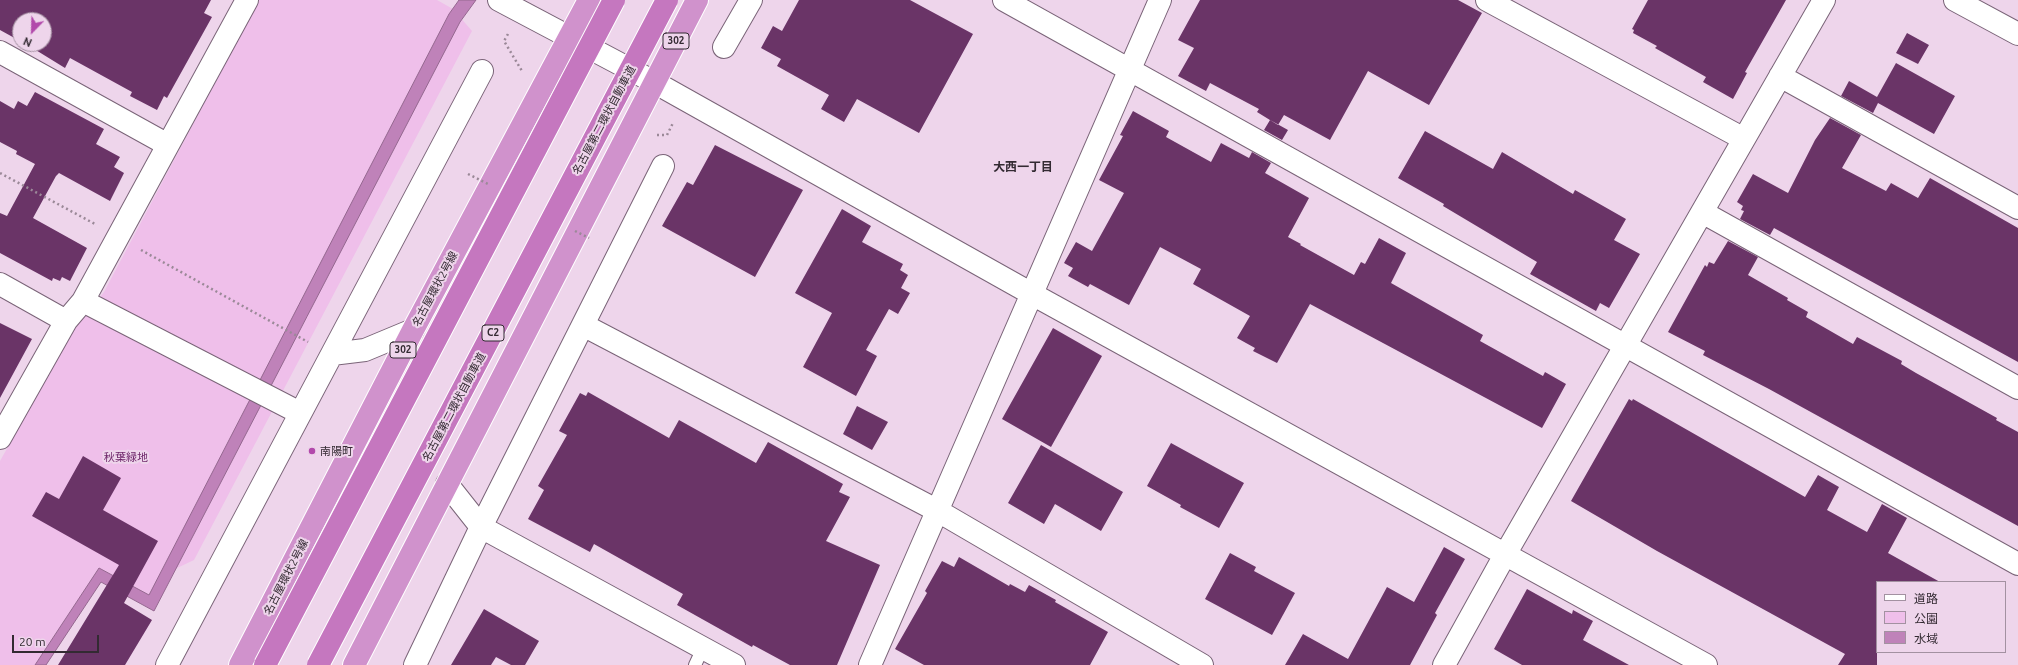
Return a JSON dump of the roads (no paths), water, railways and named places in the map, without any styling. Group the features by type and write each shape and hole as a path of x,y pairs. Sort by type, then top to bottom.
{"highway":[{"name":"名古屋環状2号線","path":"240,665 413,330 589,0"},
{"path":"558,107 606,0"},
{"path":"265,665 614,0"},
{"name":"名古屋第二環状自動車道","path":"318,665 667,0"},
{"name":"302","path":"354,665 697,0"}],"street":[{"path":"0,438 66,321 83,301 247,0"},
{"path":"499,0 570,36 686,99 1032,294 1506,553 1706,665"},
{"path":"724,47 751,0"},
{"path":"1004,0 2018,564"},
{"path":"870,665 1160,0"},
{"path":"1487,0 1744,139"},
{"path":"1444,665 1506,553 1824,0"},
{"path":"1955,0 2018,34"},
{"path":"0,52 168,144"},
{"path":"167,665 482,70"},
{"path":"1780,76 2018,208"},
{"path":"415,665 481,527 663,166"},
{"path":"1702,212 2018,388"},
{"path":"0,284 66,321"},
{"path":"83,301 300,413"},
{"path":"583,325 938,511 1202,665"},
{"path":"332,354 365,350 413,330"},
{"path":"447,484 481,527 699,657 734,665"}],"water":[{"path":"459,0 476,0 460,22 154,611 101,582 46,665 35,665 99,568 149,595 449,14"}],"place":[{"name":"南陽町","path":"312,451"}],"district":[{"name":"大西一丁目","path":"1023,167"}],"park label":[{"name":"秋葉緑地","path":"126,457"}]}
